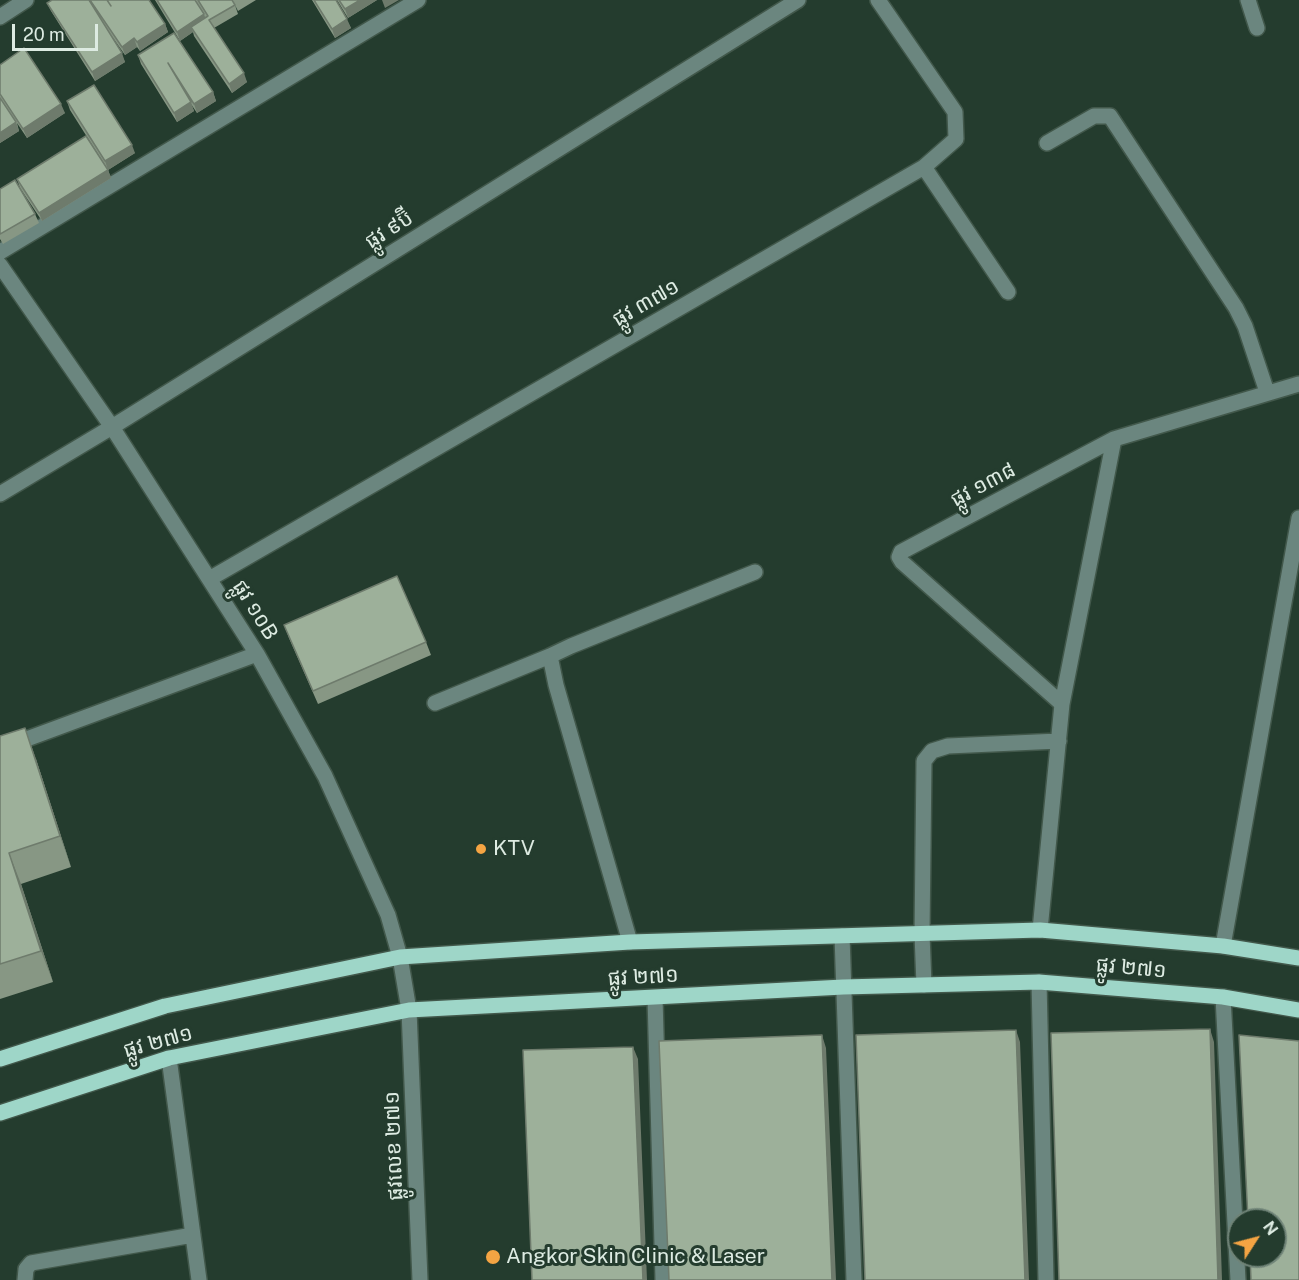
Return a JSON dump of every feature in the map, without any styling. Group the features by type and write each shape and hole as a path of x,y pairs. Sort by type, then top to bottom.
{"main road":[{"name":"ផ្លូវ ២៧១","path":"0,1059 165,1006 400,957 630,942 1040,930 1223,946 1299,958"},
{"name":"ផ្លូវ ២៧១","path":"0,1113 169,1058 410,1010 843,987 1039,982 1223,997 1299,1010"}],"street":[{"path":"0,17 26,0"},
{"path":"0,252 418,0"},
{"name":"ផ្លូវ ៩ប៊ី","path":"0,494 112,427 798,0"},
{"name":"ផ្លូវ ៣៧១","path":"211,578 924,167 956,139 955,111 878,0"},
{"path":"1248,0 1257,28"},
{"path":"1047,143 1094,116 1110,116 1236,308 1245,326 1267,392"},
{"path":"924,167 1008,292"},
{"name":"ផ្លូវ ១០B","path":"0,265 112,427 211,578 257,654 325,776 388,915 400,957 410,1010"},
{"name":"ផ្លូវ ១៣៨","path":"1062,704 899,557 901,552 1114,439 1299,384"},
{"path":"1040,930 1062,704 1114,439"},
{"path":"1223,946 1299,518"},
{"path":"435,703 755,572"},
{"path":"0,746 24,740 257,654"},
{"path":"550,656 556,685 630,942"},
{"path":"924,985 922,934 924,761 932,751 948,747 1059,741"},
{"path":"842,936 854,1280"},
{"path":"1039,982 1046,1280"},
{"path":"1223,997 1238,1280"},
{"path":"655,998 663,1280"},
{"name":"ផ្លូវលេខ ២៧១","path":"410,1010 420,1280"},
{"path":"169,1058 199,1280"},
{"path":"25,1280 26,1269 31,1263 193,1235"}],"building":[{"path":"52,0 89,0 122,53 92,72 47,3"},
{"path":"90,0 149,0 165,24 137,42 134,38 122,47"},
{"path":"157,0 195,0 204,14 177,32"},
{"path":"198,0 232,0 235,5 209,20 244,73 229,84 191,27 208,16"},
{"path":"314,0 336,0 347,19 332,29"},
{"path":"339,0 360,0 345,9"},
{"path":"174,33 213,92 194,104 168,63 191,102 174,113 138,55"},
{"path":"24,48 61,104 23,129 0,94 0,65"},
{"path":"94,85 132,145 105,161 67,101"},
{"path":"0,98 16,122 0,133"},
{"path":"86,136 108,170 39,213 17,179"},
{"path":"15,180 35,214 0,234 0,189"},
{"path":"397,576 426,642 313,691 284,625"},
{"path":"25,728 60,836 9,853 41,951 0,964 0,736"},
{"path":"1210,1029 1218,1280 1059,1280 1051,1033"},
{"path":"1016,1030 1025,1280 865,1280 856,1035"},
{"path":"822,1035 832,1280 669,1280 659,1041"},
{"path":"1239,1035 1299,1041 1299,1280 1251,1280 1250,1268 1287,1268 1287,1208 1247,1208"},
{"path":"633,1047 643,1280 532,1280 523,1050"}],"place":[{"name":"KTV","path":"481,849"},
{"name":"Angkor Skin Clinic & Laser","path":"493,1257"}]}
